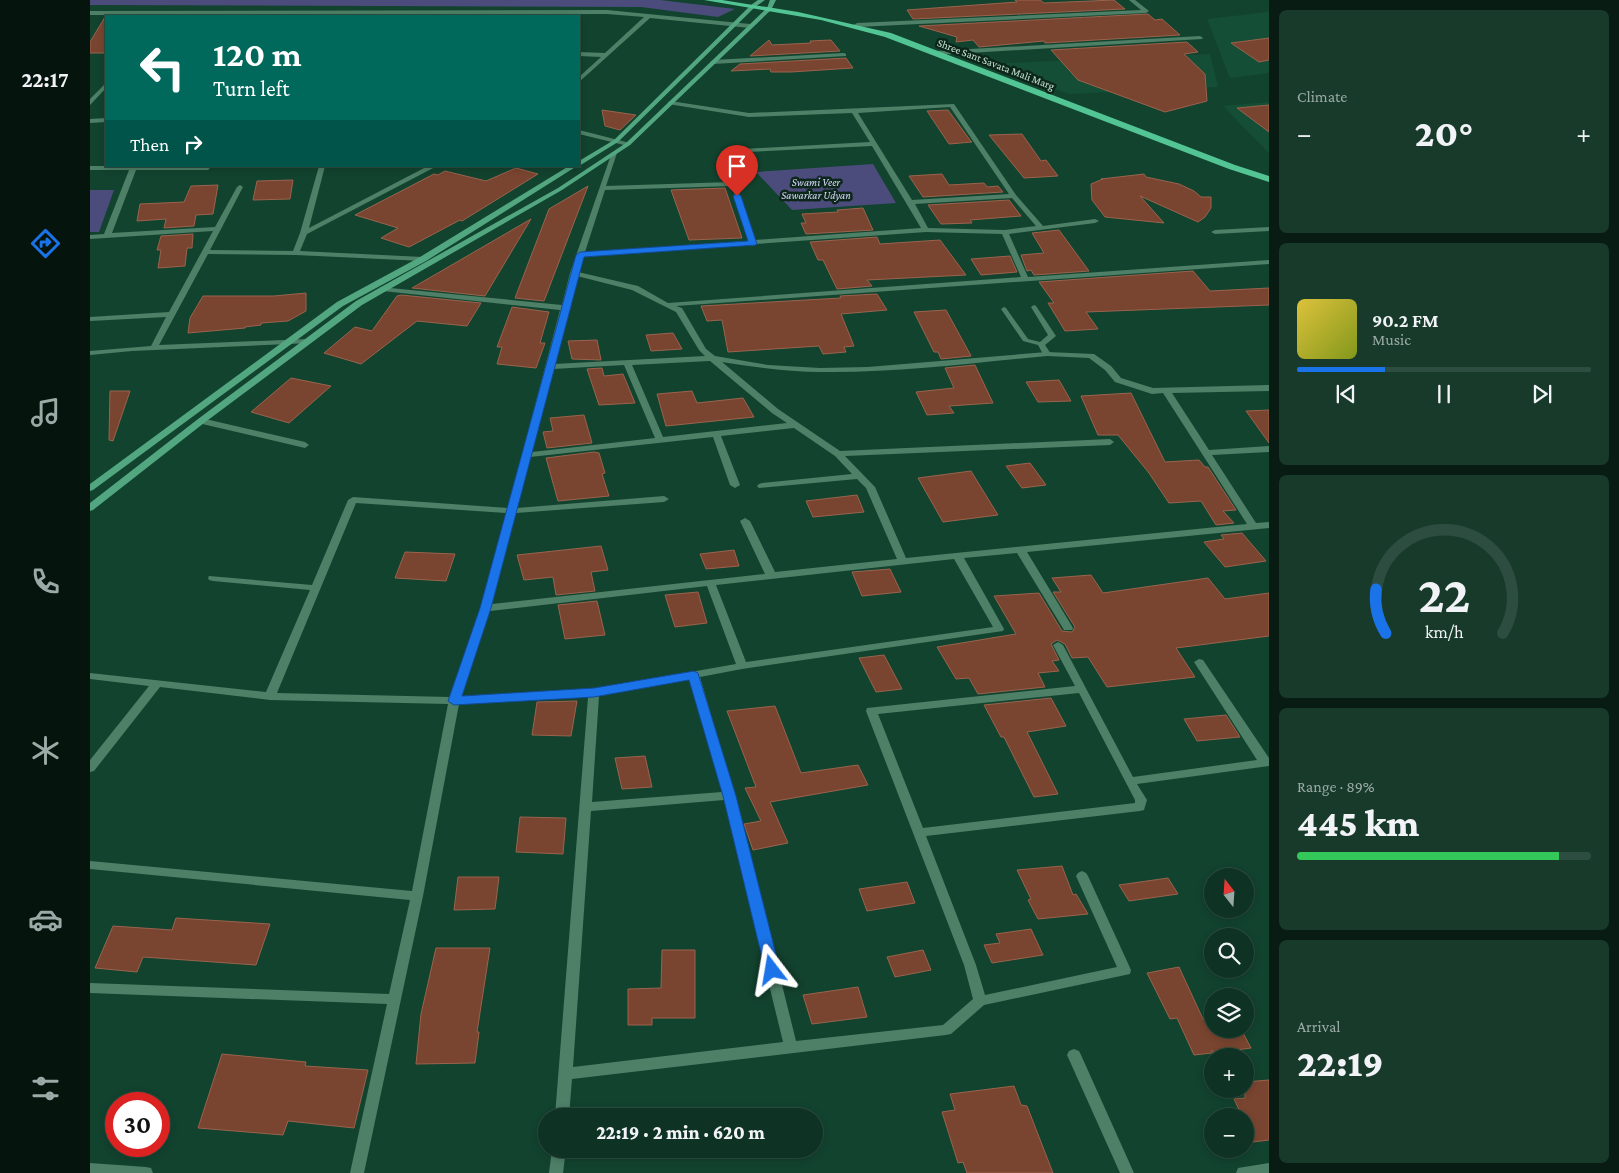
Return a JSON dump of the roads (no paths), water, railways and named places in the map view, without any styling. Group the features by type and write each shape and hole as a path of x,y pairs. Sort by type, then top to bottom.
{"main road":[{"name":"Shree Sant Savata Mali Marg","path":"707,0 753,6 857,26 936,53 1232,167 1269,179"},
{"path":"580,163 616,141 736,25 753,6 762,0"},
{"path":"90,508 201,421 360,303 560,189 628,144 769,9 773,0"},
{"path":"90,488 340,304 423,258 572,167"}],"street":[{"path":"857,26 1146,10 1132,0"},
{"path":"90,13 152,15 545,14 607,12 750,26"},
{"path":"580,79 650,15"},
{"path":"936,53 1200,38"},
{"path":"580,54 606,55"},
{"path":"713,62 844,56"},
{"path":"90,103 105,86"},
{"path":"670,103 749,115 952,105 1014,196 1041,228"},
{"path":"854,111 926,230"},
{"path":"90,121 105,120"},
{"path":"580,132 628,144"},
{"path":"753,244 731,165 744,150 874,144"},
{"path":"357,1173 418,896 454,701 486,608 574,273 614,153"},
{"path":"107,236 134,167"},
{"path":"90,168 208,167"},
{"path":"296,253 304,233 322,167"},
{"path":"304,233 432,167"},
{"path":"603,188 735,184"},
{"path":"153,348 240,187"},
{"path":"910,202 1014,196"},
{"path":"580,255 926,230 1005,232 1095,221"},
{"path":"90,237 217,229"},
{"path":"1215,232 1269,229"},
{"path":"1005,232 1026,280"},
{"path":"205,252 296,253 423,258"},
{"path":"665,304 1269,262"},
{"path":"574,273 635,288 679,310 702,350 775,410 838,454 870,487 902,560"},
{"path":"383,289 565,308"},
{"path":"90,319 172,314"},
{"path":"90,353 153,348 308,341"},
{"path":"550,367 712,358 768,367 840,370 1047,354 1091,356 1108,368 1118,380 1152,391 1269,388"},
{"path":"627,362 660,440"},
{"path":"1166,390 1254,526"},
{"path":"201,421 305,445"},
{"path":"526,454 796,426"},
{"path":"716,434 735,485"},
{"path":"838,454 1110,442"},
{"path":"1206,453 1269,449"},
{"path":"762,486 859,476"},
{"path":"270,696 353,500 511,510 664,499"},
{"path":"745,521 771,576"},
{"path":"486,608 711,584 902,560 1269,525"},
{"path":"1020,549 1068,628"},
{"path":"90,676 270,696 454,701 594,692 742,666 999,629 957,555"},
{"path":"213,578 316,588"},
{"path":"711,584 742,666"},
{"path":"918,833 1140,807 1141,800 1058,645"},
{"path":"1130,782 1267,762 1199,662"},
{"path":"694,675 729,796 791,1047"},
{"path":"90,768 157,683"},
{"path":"980,1001 970,964 871,711 1082,689"},
{"path":"563,1108 594,692"},
{"path":"585,807 729,796"},
{"path":"90,865 418,896"},
{"path":"566,1074 946,1030 980,1001 1125,970 1082,876"},
{"path":"90,988 395,1000"},
{"path":"1074,1055 1127,1173"},
{"path":"556,1173 558,1158"},
{"path":"1243,1173 1269,1168"},
{"path":"90,1169 146,1173"}],"lane":[{"path":"1034,307 1052,336 1041,344"},
{"path":"1004,309 1025,340 1041,344 1047,354"}],"park label":[{"name":"Swami Veer Sawarkar Udyan","path":"816,188"}]}
